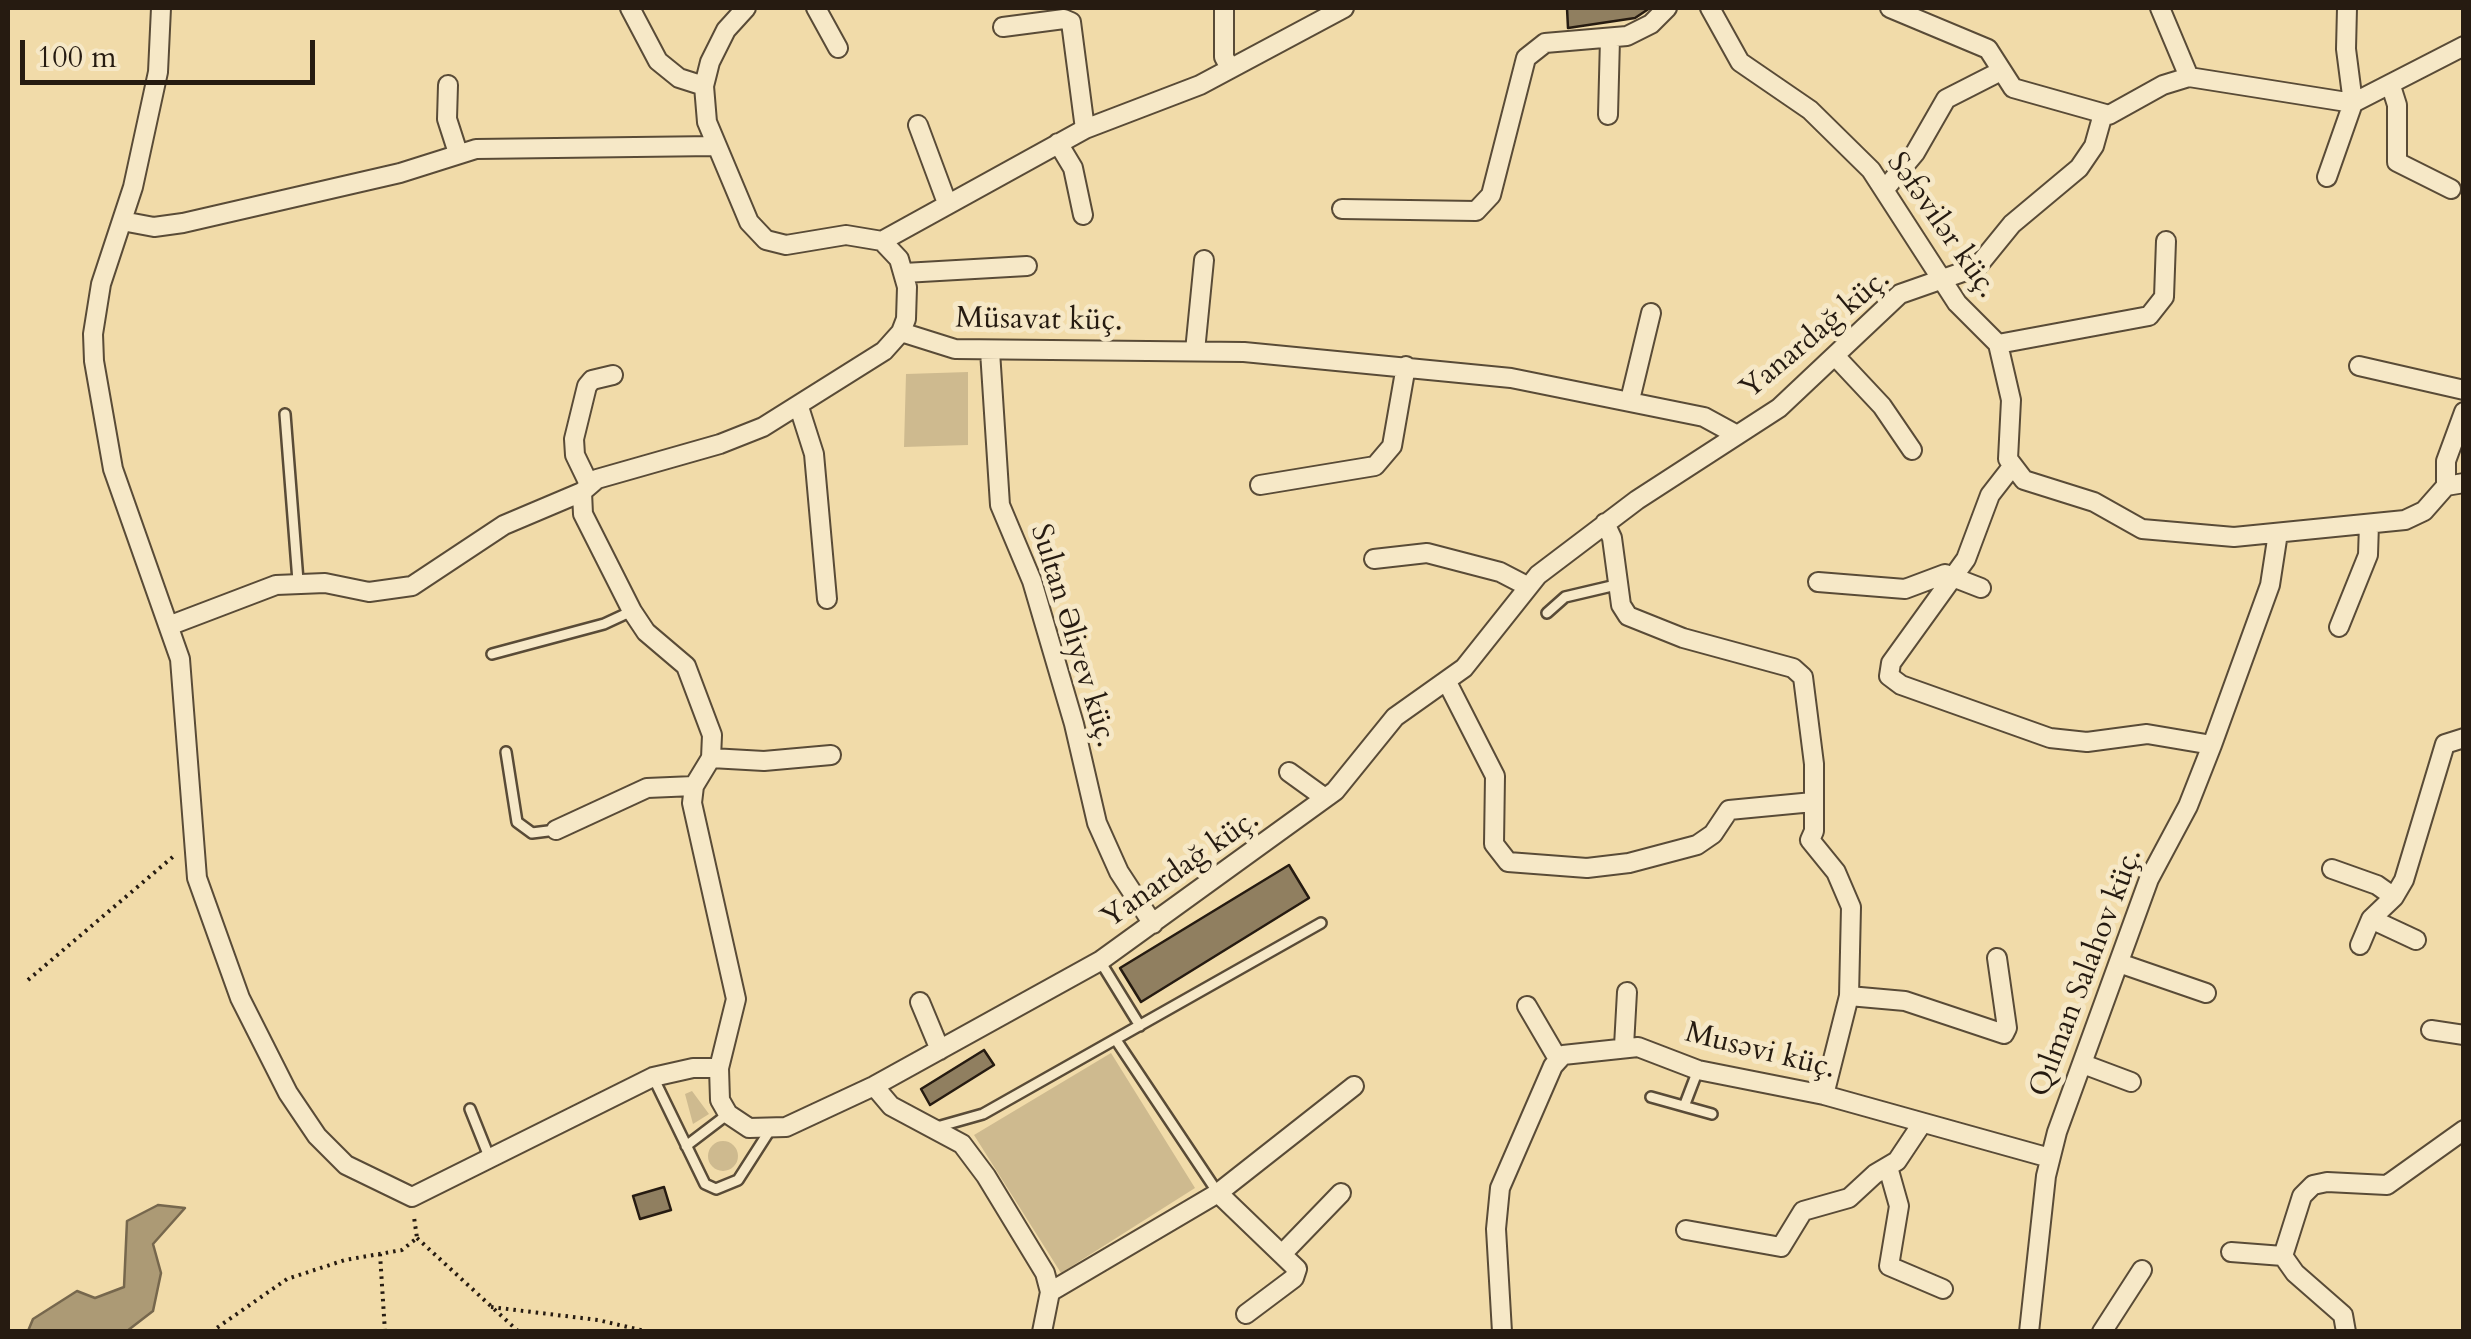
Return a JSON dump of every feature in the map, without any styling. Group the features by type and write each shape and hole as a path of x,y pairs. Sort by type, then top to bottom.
{"street":[{"path":"161,8 158,72 96,309 94,361 114,469 172,625 183,695 197,878 214,934 246,1010 306,1121 346,1166 412,1197 652,1078 675,1070 718,1068"},
{"path":"630,8 658,61 678,78 704,86"},
{"path":"172,625 276,585 298,581 369,592 412,586 504,525 586,488 738,438 799,406 884,350 901,332 908,303 904,273 893,250 882,240 846,235 786,246 766,240 749,222 714,146 704,86 716,46 746,8"},
{"path":"816,8 838,48"},
{"path":"1224,8 1224,57 1230,68"},
{"path":"882,240 1058,143 1176,95 1344,8"},
{"path":"1342,209 1464,215 1476,211 1491,195 1526,58 1545,43 1610,39 1638,32 1666,8"},
{"name":"Səfəvilər küç.","path":"1710,8 1740,62 1828,124 1885,189 1966,314 1998,344"},
{"path":"1890,8 1988,49 1999,72 2013,88 2103,114 2116,113 2163,85 2189,77 2353,103 2464,46"},
{"path":"2160,8 2189,77"},
{"path":"2328,177 2353,103 2346,50 2347,8"},
{"path":"1003,27 1064,19 1071,22 1085,130"},
{"path":"1608,115 1610,39"},
{"path":"1885,189 1915,153 1946,99 1999,72"},
{"path":"448,85 447,119 458,152"},
{"path":"2391,86 2397,105 2396,162 2451,189"},
{"name":"Yanardağ küç.","path":"770,1130 811,1118 874,1086 1100,961 1326,798 1356,770 1395,717 1448,684 1528,586 1606,523 1779,408 1837,358 1900,294 1976,267 2012,224 2080,168 2094,146 2103,114"},
{"path":"918,126 947,204"},
{"path":"1058,143 1072,168 1083,215"},
{"path":"122,221 154,226 182,223 400,174 458,152 714,146"},
{"path":"2166,241 2164,297 2149,316 1998,344 2011,400 2011,468 1990,494 1975,542 1891,663 1889,676 1999,721 2066,741 2148,734 2212,745"},
{"path":"1195,351 1204,260"},
{"path":"904,273 1027,266"},
{"path":"1630,400 1651,313"},
{"name":"Müsavat küç.","path":"901,332 939,346 990,350 1283,354 1511,378 1716,421 1737,435"},
{"name":"Sultan Əliyev küç.","path":"990,350 1000,506 1020,545 1032,582 1097,823 1119,872 1153,924"},
{"path":"1837,358 1882,406 1912,450"},
{"path":"1260,485 1375,466 1392,446 1406,366"},
{"path":"2359,366 2464,390"},
{"path":"613,375 587,386 574,439 575,456 586,488 584,514 646,632 693,677 712,735 711,758 694,786 694,819 736,1000 717,1085 728,1114 749,1128 770,1130"},
{"path":"799,406 814,454 827,598"},
{"path":"2011,468 2024,480 2094,502 2142,529 2234,537 2369,524 2415,517 2455,485 2444,470 2464,412"},
{"path":"1606,523 1612,538 1621,605 1638,623 1793,668 1803,677 1813,744 1810,840 1836,872 1851,907 1849,996 1824,1095"},
{"path":"2339,626 2368,555 2369,524"},
{"name":"Qılman Salahov küç.","path":"2029,1332 2050,1158 2153,868 2188,806 2212,745 2270,586 2278,533"},
{"path":"1374,559 1428,553 1500,572 1528,586"},
{"path":"1818,582 1905,589 1945,574 1981,588"},
{"path":"1448,684 1494,776 1494,844 1508,862 1586,868 1629,863 1698,845 1712,834 1729,810 1812,802"},
{"path":"2360,944 2371,919 2394,897 2404,880 2442,752 2452,738 2464,738"},
{"path":"711,758 764,761 831,754"},
{"path":"1288,772 1326,798"},
{"path":"556,830 646,788 694,786"},
{"path":"2332,869 2376,885 2394,897"},
{"path":"2371,919 2416,940"},
{"path":"1849,996 1905,1002 2004,1034 2008,1028 1997,958"},
{"path":"2119,963 2206,992"},
{"path":"1624,1046 1627,992"},
{"path":"920,1002 940,1050"},
{"path":"1502,1332 1498,1198 1558,1059 1528,1006"},
{"path":"2431,1030 2464,1035"},
{"name":"Musəvi küç.","path":"1558,1059 1624,1046 1652,1051 1698,1070 1824,1095 2050,1158"},
{"path":"2083,1064 2131,1082"},
{"path":"874,1086 891,1106 962,1144 986,1176 1041,1265 1050,1292 1042,1332"},
{"path":"1050,1292 1218,1192 1354,1086"},
{"path":"1686,1230 1782,1247 1804,1211 1849,1198 1898,1162 1921,1125"},
{"path":"2346,1332 2343,1315 2295,1274 2284,1256 2302,1196 2313,1185 2386,1185 2464,1130"},
{"path":"1888,1167 1899,1206 1889,1266 1942,1289"},
{"path":"1218,1192 1294,1262 1294,1278 1246,1314"},
{"path":"1284,1252 1341,1192"},
{"path":"2232,1252 2284,1256"},
{"path":"2102,1332 2142,1270"}],"lane":[{"path":"286,414 298,581"},
{"path":"1547,613 1565,597 1616,585"},
{"path":"492,654 604,624 632,611"},
{"path":"506,752 518,822 532,833 556,830"},
{"path":"935,1127 983,1114 1321,923"},
{"path":"1100,961 1140,1026"},
{"path":"1116,1040 1218,1192"},
{"path":"1685,1104 1698,1070"},
{"path":"652,1078 705,1184 716,1189 729,1187 749,1167 770,1130"},
{"path":"1651,1097 1712,1114"},
{"path":"470,1109 490,1158"},
{"path":"686,1146 728,1114"}],"path":[{"path":"28,980 158,865 193,846"},
{"path":"412,1197 416,1238 519,1332"},
{"path":"211,1332 287,1279 402,1250 416,1238"},
{"path":"380,1254 385,1332"},
{"path":"491,1307 598,1320 649,1332"}],"shaded area":[{"path":"968,372 968,445 904,447 906,374"},
{"path":"1111,1053 1195,1188 1061,1273 974,1135"},
{"path":"692,1091 709,1114 693,1124 685,1094"},
{"path":"723,1141 734,1145 738,1156 734,1167 723,1171 712,1167 708,1156 712,1145"},
{"path":"158,1205 185,1208 153,1244 161,1273 153,1311 127,1331 28,1331 33,1319 77,1291 95,1298 124,1287 127,1221"}],"building":[{"path":"1567,8 1650,8 1635,18 1568,28"},
{"path":"1289,865 1309,898 1141,1002 1120,968"},
{"path":"984,1050 994,1065 930,1105 921,1089"},
{"path":"664,1187 671,1210 640,1219 633,1196"}]}
